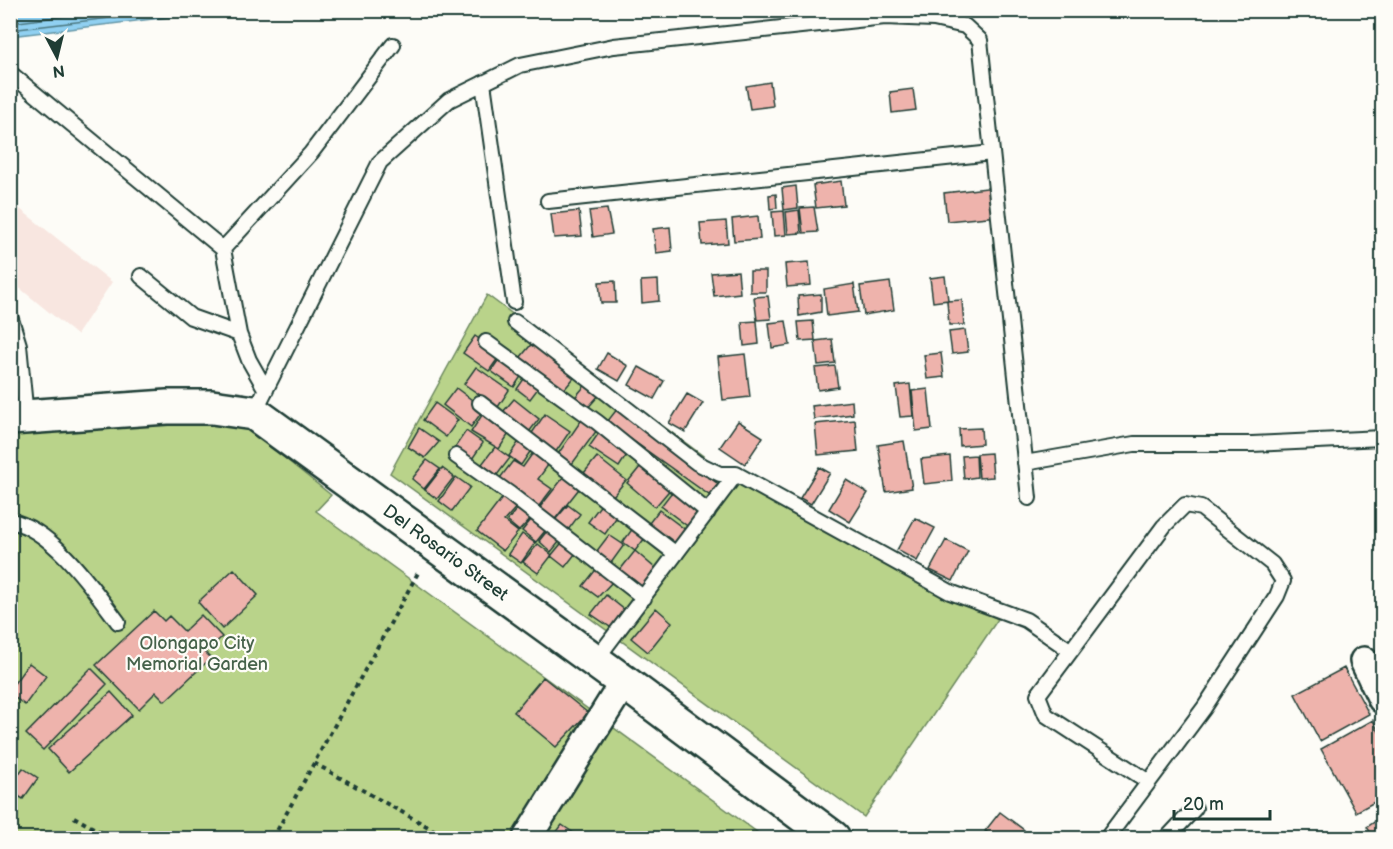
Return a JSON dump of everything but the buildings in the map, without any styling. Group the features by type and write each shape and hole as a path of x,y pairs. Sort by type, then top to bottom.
{"main road":[{"name":"Del Rosario Street","path":"18,417 167,406 212,407 260,402 434,544 833,838"}],"street":[{"path":"1364,662 1383,699"},
{"path":"526,838 624,682"}],"lane":[{"path":"260,402 380,162 448,100 520,65 614,46 885,17 934,19 965,26 980,40 1029,498"},
{"path":"223,249 311,153 393,45"},
{"path":"10,73 223,249 239,334 249,360 260,402"},
{"path":"483,83 514,302"},
{"path":"548,201 992,153"},
{"path":"141,276 190,316 239,334"},
{"path":"10,316 19,345 18,417"},
{"path":"514,322 697,463 720,474 736,474 950,592 1026,620 1071,651"},
{"path":"486,342 597,422 708,512"},
{"path":"480,403 676,554"},
{"path":"1026,463 1134,444 1251,444 1383,438"},
{"path":"456,456 510,494 644,598"},
{"path":"595,661 736,474"},
{"path":"1107,838 1149,782 1204,708 1277,596 1283,581 1272,564 1201,508 1185,505 1164,526 1038,695 1046,715 1149,782"},
{"path":"10,520 43,536 80,572 118,622"},
{"path":"1167,838 1195,808"}],"path":[{"path":"273,838 434,544"},
{"path":"314,763 448,838"},
{"path":"74,817 111,838"}],"shaded area":[{"path":"10,201 112,282 77,335 11,281"}],"green space":[{"path":"487,295 749,490 998,619 864,817 390,473"},
{"name":"Olongapo City Memorial Garden","path":"232,416 331,495 316,511 765,838 11,838 10,430"}],"water":[{"path":"11,10 220,11 11,36"}]}
